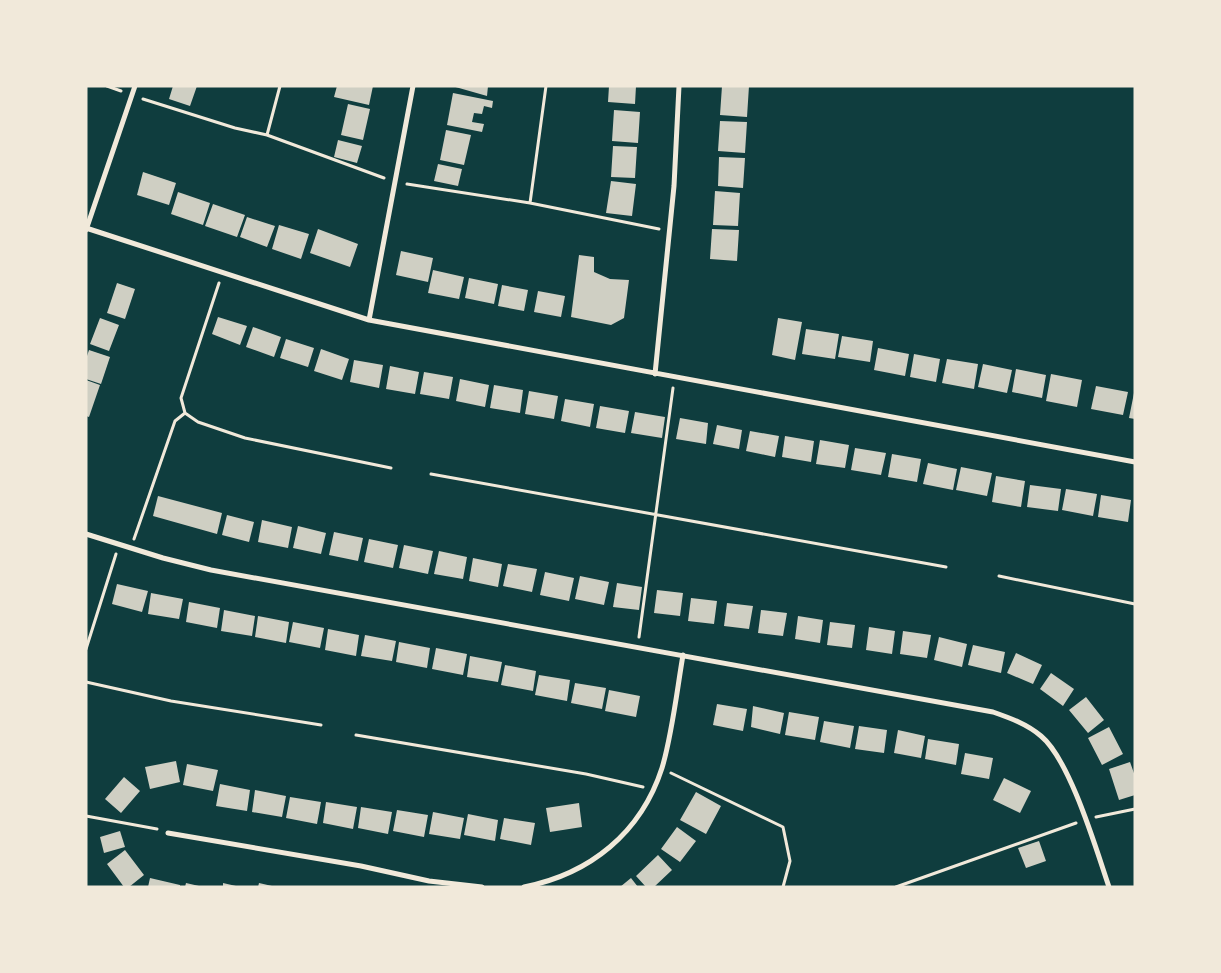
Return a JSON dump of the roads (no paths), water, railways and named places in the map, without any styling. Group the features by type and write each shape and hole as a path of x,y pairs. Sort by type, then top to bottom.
{"street":[{"path":"135,86 86,229 369,320 1135,462"},
{"path":"369,320 413,86"},
{"path":"655,374 669,231 679,86"},
{"path":"86,534 163,558 211,570 993,712 1015,719 1041,736 1056,752 1068,775 1109,887"},
{"path":"524,887 562,877 602,855 626,833 644,809 662,768 683,655"},
{"path":"168,833 361,866 429,881 482,887"}]}
